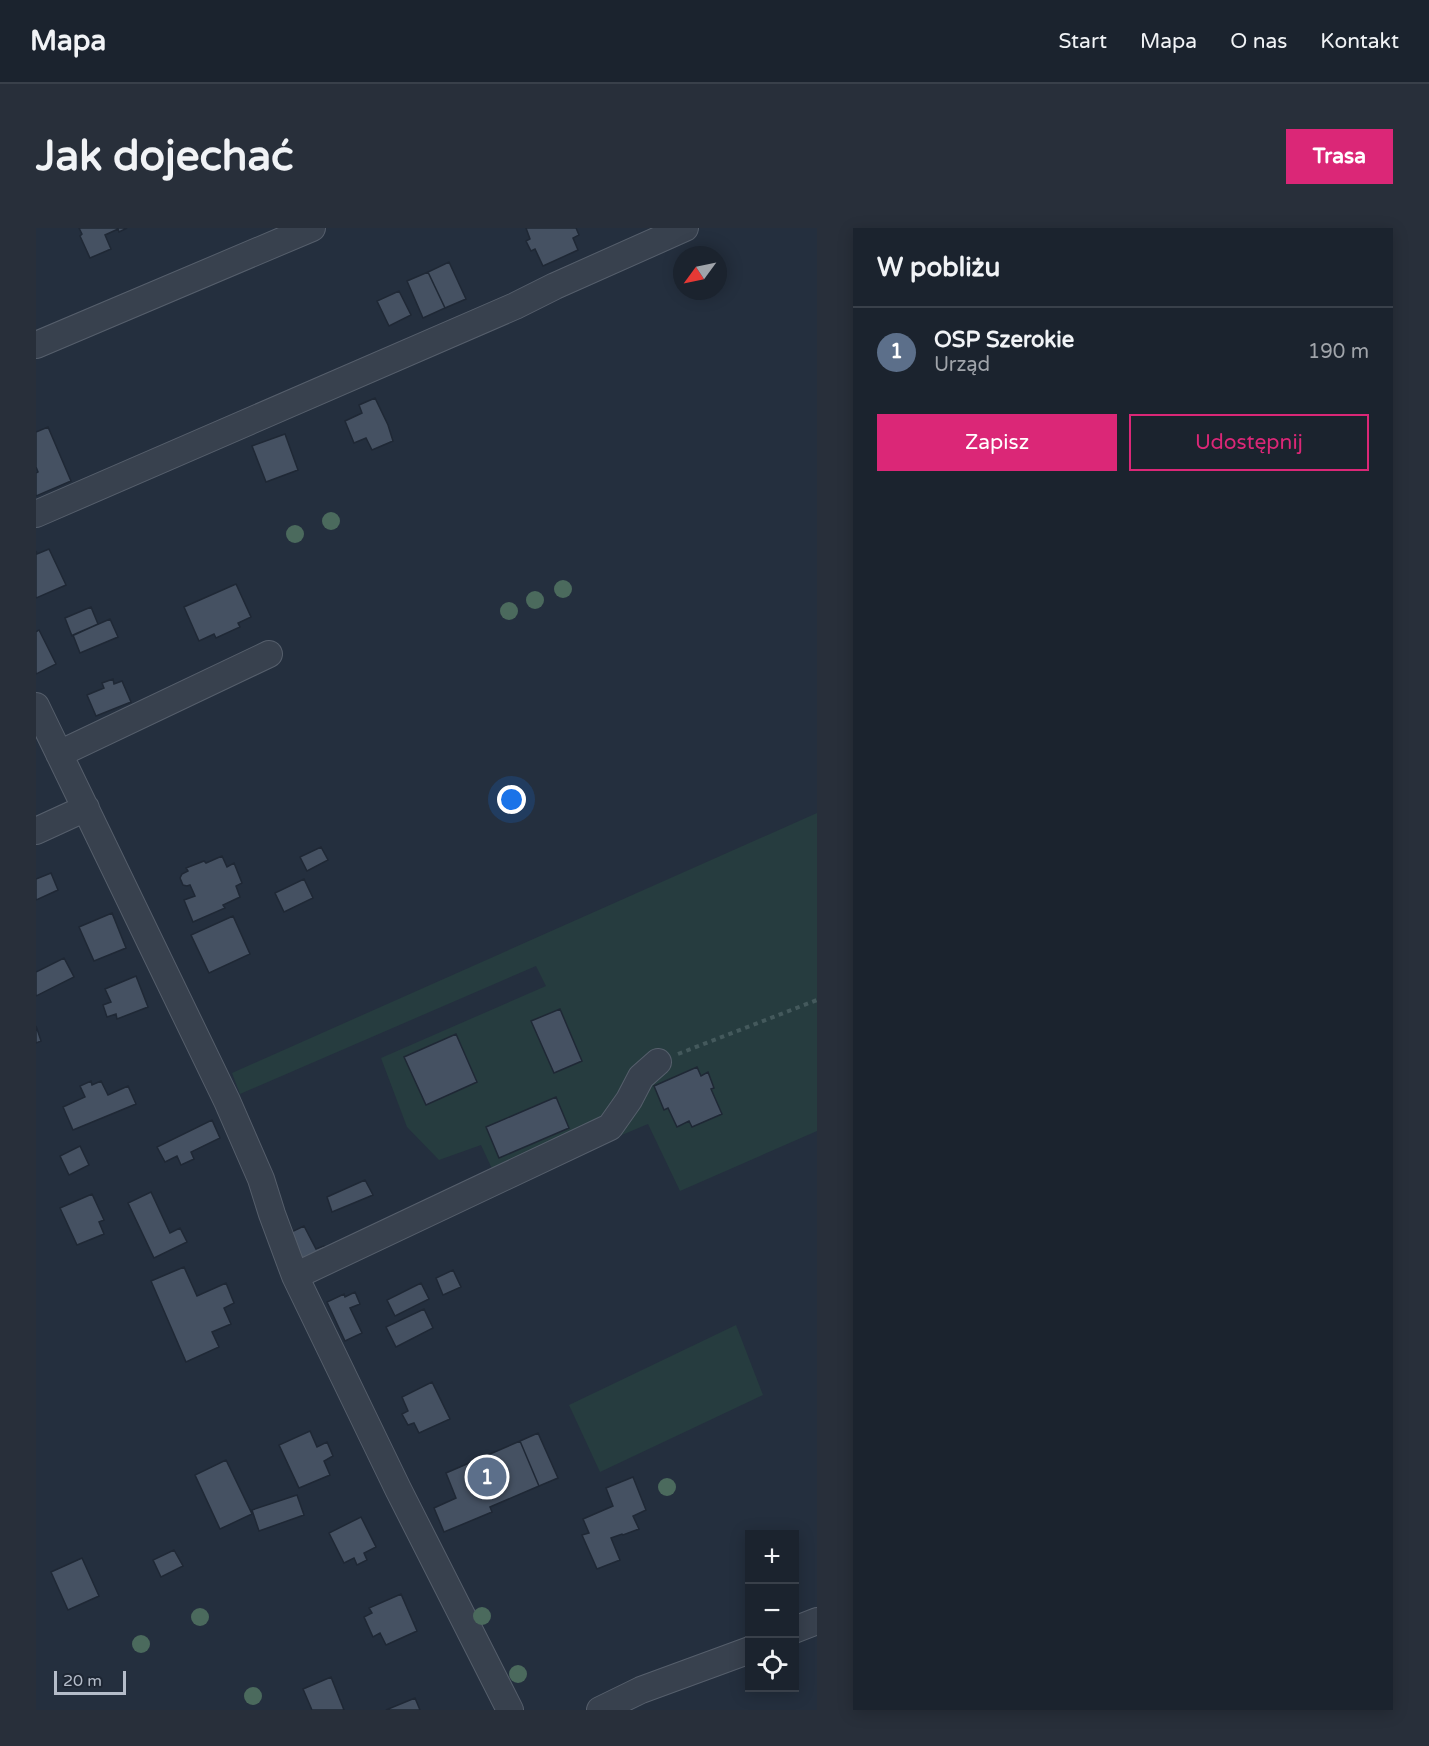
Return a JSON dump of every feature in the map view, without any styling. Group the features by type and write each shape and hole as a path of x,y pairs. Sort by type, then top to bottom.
{"street":[{"path":"36,345 312,228"},
{"path":"36,514 515,306 685,228"},
{"path":"59,754 269,654"},
{"path":"36,706 227,1101 261,1179 295,1276 398,1489 510,1710"},
{"path":"36,831 86,808"},
{"path":"295,1276 610,1127 629,1100 641,1077 658,1062"},
{"path":"799,1628 817,1621"},
{"path":"600,1710 641,1690 745,1652"}],"path":[{"path":"658,1062 817,999"}],"green space":[{"path":"817,813 817,1131 680,1191 648,1124 500,1186 481,1145 439,1160 407,1127 381,1058 546,986 536,966 240,1094 232,1073"},
{"path":"736,1325 763,1395 600,1472 569,1405"}],"building":[{"path":"79,228 127,228 105,235 111,249 90,258 80,236 82,234"},
{"path":"526,228 576,228 579,235 573,238 578,250 543,266 535,249 531,251 526,241 530,239"},
{"path":"449,262 466,299 445,308 428,272"},
{"path":"428,272 445,308 423,318 407,281"},
{"path":"399,291 411,315 389,326 377,301"},
{"path":"375,398 393,441 372,450 366,438 354,443 345,421 362,413 359,405"},
{"path":"48,427 71,481 36,496 36,473 38,472 36,432"},
{"path":"285,434 298,470 266,482 252,446"},
{"path":"49,549 66,585 36,598 36,551 37,554"},
{"path":"236,584 251,617 238,623 240,627 216,638 214,634 199,641 184,607"},
{"path":"91,607 98,624 72,636 65,618"},
{"path":"110,619 118,637 80,653 73,635"},
{"path":"39,630 56,664 36,674 36,632"},
{"path":"113,679 114,684 122,681 131,702 96,716 87,695 104,688 102,683"},
{"path":"321,847 328,860 307,871 300,857"},
{"path":"222,856 227,867 234,863 242,883 236,886 240,897 223,905 225,908 193,922 184,900 195,896 190,885 183,885 180,878 188,871 186,868"},
{"path":"51,873 58,890 36,900 36,879"},
{"path":"304,879 313,898 284,912 275,893"},
{"path":"112,913 126,948 94,961 79,927"},
{"path":"233,916 250,954 209,973 191,935"},
{"path":"64,958 74,977 36,996 36,972"},
{"path":"136,976 148,1007 117,1019 116,1014 107,1017 103,1005 111,1002 105,989"},
{"path":"560,1009 582,1061 554,1073 531,1021"},
{"path":"36,1026 41,1041 36,1043"},
{"path":"456,1034 477,1082 426,1105 404,1057"},
{"path":"697,1067 701,1076 708,1072 714,1088 711,1089 722,1114 692,1127 689,1121 677,1127 668,1108 664,1110 654,1086"},
{"path":"91,1081 92,1085 101,1081 108,1095 128,1086 136,1104 73,1130 63,1107 85,1097 80,1086"},
{"path":"556,1097 569,1128 499,1158 486,1127"},
{"path":"212,1120 220,1138 191,1152 194,1159 181,1165 177,1156 165,1162 157,1147"},
{"path":"80,1146 89,1165 69,1175 60,1156"},
{"path":"365,1180 373,1195 332,1212 327,1197"},
{"path":"151,1192 170,1233 180,1228 187,1242 154,1258 128,1203"},
{"path":"92,1194 104,1220 99,1222 104,1234 77,1245 60,1208"},
{"path":"304,1226 316,1249 324,1246 329,1256 303,1268 287,1234"},
{"path":"184,1267 197,1296 226,1283 234,1303 224,1308 231,1324 212,1332 219,1347 186,1362 151,1281"},
{"path":"453,1270 461,1287 443,1295 436,1278"},
{"path":"421,1283 429,1299 395,1316 387,1300"},
{"path":"355,1292 360,1304 350,1308 362,1333 345,1341 327,1302 344,1294 345,1297"},
{"path":"424,1309 433,1328 396,1347 386,1327"},
{"path":"432,1382 450,1419 419,1433 414,1423 408,1425 402,1414 408,1411 402,1397"},
{"path":"310,1431 317,1447 327,1442 333,1456 324,1461 330,1475 299,1488 279,1445"},
{"path":"538,1433 558,1478 539,1486 520,1441"},
{"path":"520,1441 539,1486 490,1507 492,1512 444,1532 434,1508 456,1498 446,1473"},
{"path":"226,1460 252,1514 220,1529 195,1475"},
{"path":"633,1477 646,1510 633,1516 639,1529 611,1538 620,1560 597,1569 582,1535 589,1533 583,1519 613,1506 606,1488"},
{"path":"297,1495 304,1515 259,1531 252,1510"},
{"path":"361,1517 376,1547 364,1553 367,1560 357,1565 354,1558 344,1563 329,1533"},
{"path":"174,1550 183,1566 161,1577 153,1560"},
{"path":"82,1558 99,1596 68,1610 51,1572"},
{"path":"401,1594 417,1631 386,1645 380,1633 373,1637 364,1617 372,1613 369,1608"},
{"path":"331,1677 344,1710 312,1710 303,1689"},
{"path":"415,1698 420,1710 386,1710"}],"place":[{"name":"OSP Szerokie","path":"487,1477"}]}
